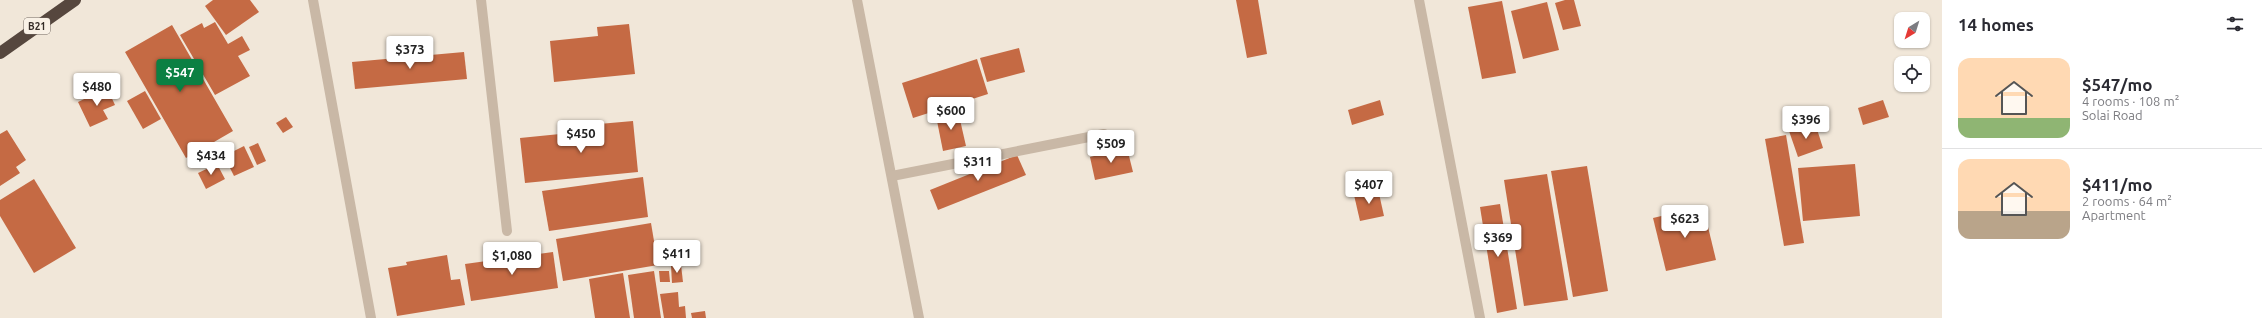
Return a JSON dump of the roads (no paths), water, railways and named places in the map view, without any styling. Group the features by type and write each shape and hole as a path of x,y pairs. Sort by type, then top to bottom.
{"highway":[{"name":"B21","path":"0,53 75,0"}],"street":[{"path":"313,0 371,318"},
{"path":"481,0 507,230"},
{"path":"857,0 920,318"},
{"path":"1419,0 1480,318"},
{"path":"892,176 1104,134"}]}
